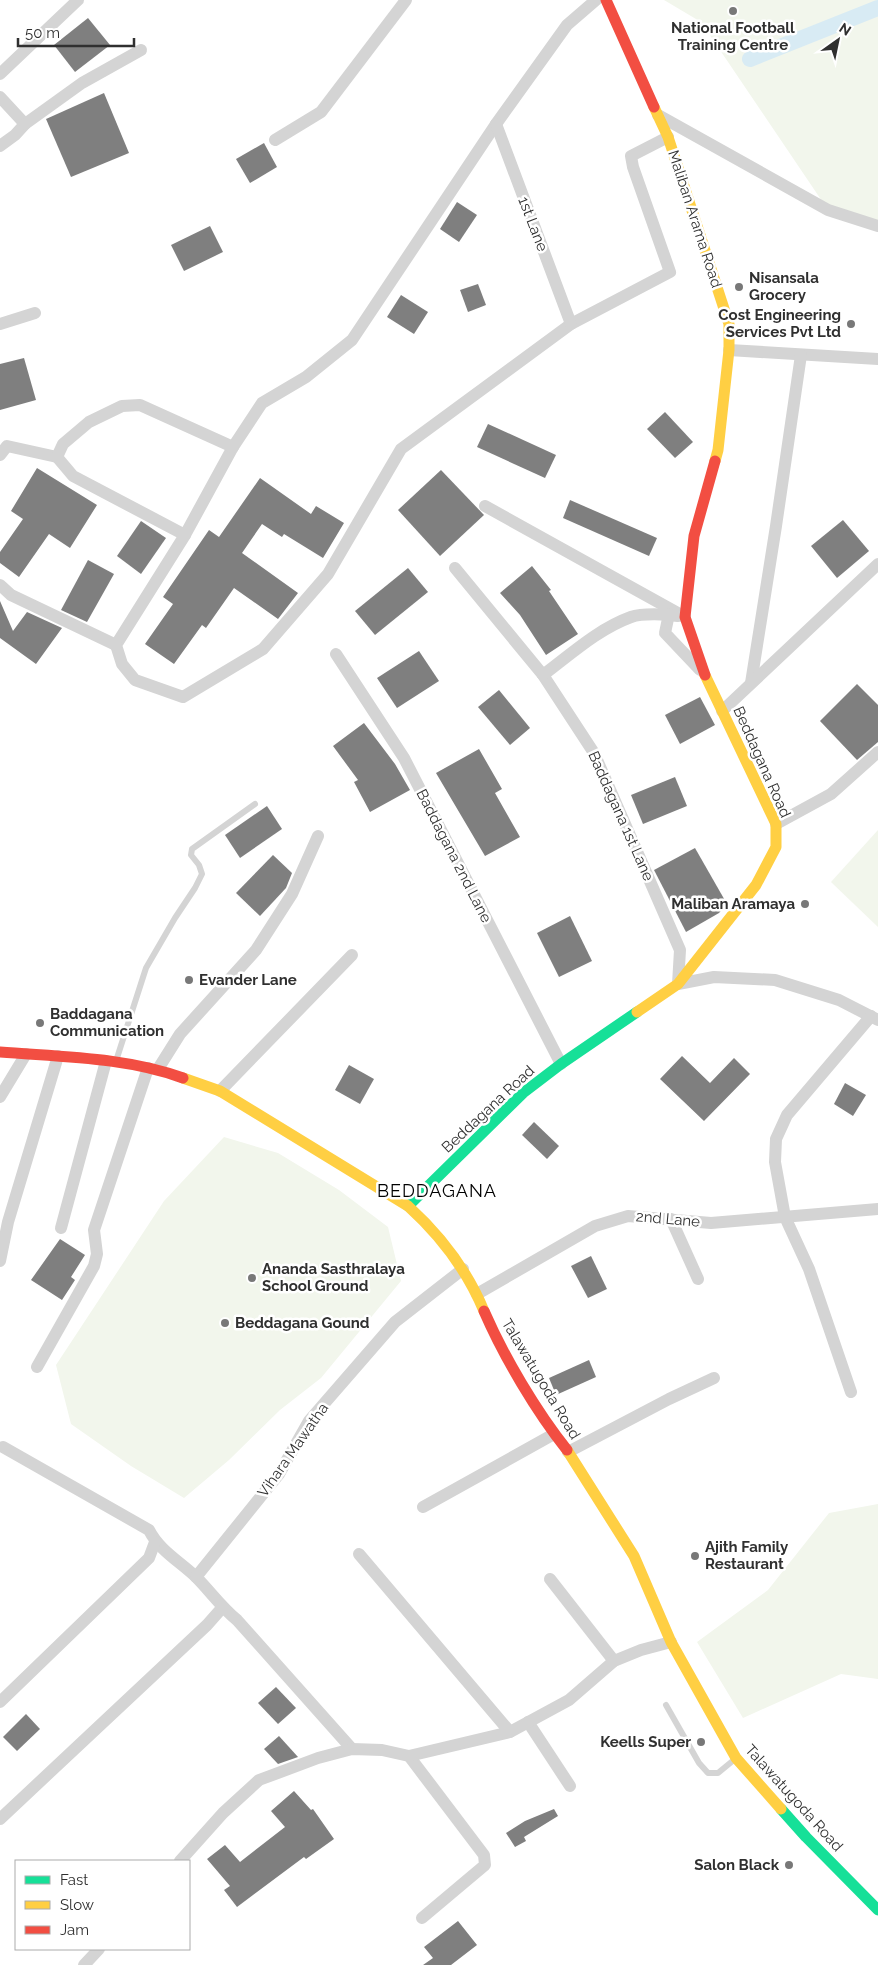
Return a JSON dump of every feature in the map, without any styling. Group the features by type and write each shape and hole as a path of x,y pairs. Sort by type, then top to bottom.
{"street":[{"path":"0,74 78,0"},
{"path":"275,140 321,112 406,0"},
{"path":"116,646 185,536 233,447 262,404 306,377 352,340 496,124 567,25 596,0"},
{"name":"Maliban Arama Road","path":"606,0 668,137 729,324 729,350 718,450"},
{"path":"0,146 26,124 82,84 141,50"},
{"path":"0,97 26,124"},
{"path":"658,114 828,210 878,226"},
{"name":"1st Lane","path":"496,124 571,324"},
{"path":"0,586 11,595 116,646 122,664 135,680 183,697 263,649 328,574 401,449 571,324 670,272 633,167 631,156 668,137"},
{"path":"0,324 35,312"},
{"path":"729,350 878,359"},
{"path":"751,683 801,355"},
{"path":"57,457 63,444 89,422 122,406 140,405 233,447"},
{"path":"0,455 7,446 57,457 73,476 185,536"},
{"name":"Beddagana Road","path":"408,1206 523,1093 561,1064 678,984 756,885 776,847 776,824 705,676 685,617 694,536 718,450"},
{"path":"485,506 685,617"},
{"path":"722,710 878,564"},
{"name":"Baddagana 1st Lane","path":"455,568 543,675 594,753 680,950 678,984"},
{"path":"543,675 600,632 633,616 669,614 685,617"},
{"path":"669,614 665,633 705,676"},
{"name":"Baddagana 2nd Lane","path":"336,654 404,758 561,1064"},
{"path":"776,824 831,794 878,752"},
{"path":"38,1367 94,1266 97,1254 94,1230 153,1069 180,1034 256,950 292,894 318,836"},
{"path":"220,1091 352,955"},
{"path":"678,984 714,977 775,980 839,1000 874,1018 786,1115 776,1139 775,1162 786,1217 809,1269 852,1392"},
{"name":"Talawatugoda Road","path":"0,1052 110,1061 153,1069 220,1091 408,1206 432,1228 463,1269 477,1294 497,1341 554,1434 568,1452 634,1556 671,1642 736,1758 806,1837 878,1910"},
{"path":"0,1097 26,1054"},
{"path":"0,1261 8,1222 58,1056"},
{"path":"61,1228 110,1061"},
{"name":"2nd Lane","path":"477,1294 594,1226 628,1216 711,1224 878,1209"},
{"path":"671,1219 698,1279"},
{"name":"Vihara Mawatha","path":"196,1577 279,1474 310,1421 395,1322 463,1269"},
{"path":"568,1452 714,1378"},
{"path":"423,1507 554,1434"},
{"path":"3,1447 148,1530 155,1542 196,1577 222,1608 237,1620 352,1749"},
{"path":"0,1702 149,1558 155,1542"},
{"path":"359,1554 510,1732"},
{"path":"550,1579 614,1662"},
{"path":"0,1819 207,1625 222,1608"},
{"path":"181,1860 224,1814 260,1780 318,1758 352,1749 382,1750 409,1756 510,1732 569,1700 614,1662 641,1650 671,1642"},
{"path":"528,1722 570,1786"},
{"path":"409,1756 484,1855 485,1865 422,1918"},
{"path":"84,1965 98,1950"}],"lane":[{"path":"110,1061 146,968 202,874 199,865 191,855 192,849 255,804"},
{"path":"666,1705 698,1763 708,1773 718,1773 736,1758"}],"shaded area":[{"path":"664,0 878,0 878,226 828,210 701,22"},
{"path":"878,830 878,927 831,882"},
{"name":"Beddagana Gound","path":"224,1137 278,1153 339,1190 388,1227 401,1281 321,1378 280,1410 229,1460 184,1498 131,1466 71,1424 56,1365 164,1201"},
{"path":"878,1504 878,1679 841,1674 743,1718 697,1642 768,1590 829,1513"}],"building":[{"path":"88,18 110,45 75,72 54,45"},
{"path":"104,93 129,153 71,177 46,119"},
{"path":"264,143 277,167 250,183 236,159"},
{"path":"457,202 477,215 459,242 440,229"},
{"path":"210,226 223,252 184,271 171,245"},
{"path":"478,284 486,305 468,312 460,290"},
{"path":"401,295 428,312 414,334 387,317"},
{"path":"24,358 36,400 0,410 0,364"},
{"path":"665,412 693,442 675,458 647,429"},
{"path":"488,424 556,455 545,478 477,447"},
{"path":"37,468 97,505 70,548 49,534 19,577 0,563 0,552 23,519 11,511"},
{"path":"441,470 484,515 440,556 398,510"},
{"path":"260,478 311,514 316,506 344,523 323,558 284,534 282,537 262,524 242,553 298,593 278,619 234,588 206,628 202,625 174,664 145,644 173,604 163,597 209,530 219,537"},
{"path":"570,500 657,538 649,556 563,518"},
{"path":"843,520 869,551 837,578 811,546"},
{"path":"141,521 166,538 141,574 117,556"},
{"path":"88,560 114,574 87,622 61,610"},
{"path":"532,566 551,590 549,591 578,634 546,655 520,615 500,593"},
{"path":"408,568 428,592 375,635 355,611"},
{"path":"0,601 13,631 27,612 62,628 36,664 0,638"},
{"path":"419,651 439,681 397,708 377,678"},
{"path":"857,684 878,705 878,742 857,760 820,721"},
{"path":"499,690 530,728 510,745 478,707"},
{"path":"700,697 715,725 680,744 665,715"},
{"path":"364,723 395,764 410,790 370,812 354,782 358,780 333,746"},
{"path":"479,749 502,789 495,793 520,837 485,856 436,773"},
{"path":"675,777 687,806 643,824 631,795"},
{"path":"267,806 282,829 240,858 225,835"},
{"path":"695,848 727,904 719,913 686,932 654,870"},
{"path":"273,855 292,873 286,888 260,916 236,893"},
{"path":"570,916 592,961 559,977 537,933"},
{"path":"682,1056 710,1083 734,1058 750,1074 704,1121 660,1079"},
{"path":"349,1065 374,1079 360,1104 335,1090"},
{"path":"845,1083 866,1095 853,1116 834,1104"},
{"path":"534,1122 559,1146 547,1159 522,1135"},
{"path":"60,1239 85,1255 71,1277 75,1280 62,1300 31,1280"},
{"path":"591,1256 607,1289 588,1298 571,1266"},
{"path":"589,1360 596,1377 556,1395 549,1378"},
{"path":"276,1687 296,1708 278,1724 258,1703"},
{"path":"26,1714 40,1729 17,1751 3,1737"},
{"path":"279,1736 298,1757 278,1764 264,1749"},
{"path":"294,1791 311,1810 313,1809 334,1839 306,1859 304,1857 237,1907 224,1890 230,1886 207,1859 225,1845 240,1862 285,1827 271,1811"},
{"path":"554,1809 558,1816 524,1837 526,1841 515,1847 506,1833 525,1821"},
{"path":"458,1921 477,1945 451,1965 423,1965 433,1958 424,1947"}],"waterway":[{"path":"750,59 878,8"}],"traffic: fast":[{"path":"408,1206 523,1093 561,1064 637,1012"},
{"path":"781,1809 878,1910"}],"traffic: slow":[{"path":"654,107 668,137 729,324 729,350 718,450 715,461"},
{"path":"637,1012 678,984 756,885 776,847 776,824 705,675"},
{"path":"183,1078 220,1091 408,1206 452,1254 470,1282 484,1311"},
{"path":"567,1450 634,1556 671,1642 736,1758 781,1809"}],"traffic: jam":[{"path":"606,0 654,107"},
{"path":"705,675 685,617 694,536 715,461"},
{"path":"0,1052 116,1062 161,1071 183,1078"},
{"path":"484,1311 521,1383 567,1450"}],"place":[{"name":"National Football Training Centre","path":"733,11"},
{"name":"Nisansala Grocery","path":"739,287"},
{"name":"Cost Engineering Services Pvt Ltd","path":"851,324"},
{"name":"Maliban Aramaya","path":"805,904"},
{"name":"Evander Lane","path":"189,980"},
{"name":"Baddagana Communication","path":"40,1023"},
{"name":"Ananda Sasthralaya School Ground","path":"252,1278"},
{"name":"Beddagana Gound","path":"225,1323"},
{"name":"Ajith Family Restaurant","path":"695,1556"},
{"name":"Keells Super","path":"701,1742"},
{"name":"Salon Black","path":"789,1865"}],"district":[{"name":"BEDDAGANA","path":"437,1191"}]}
